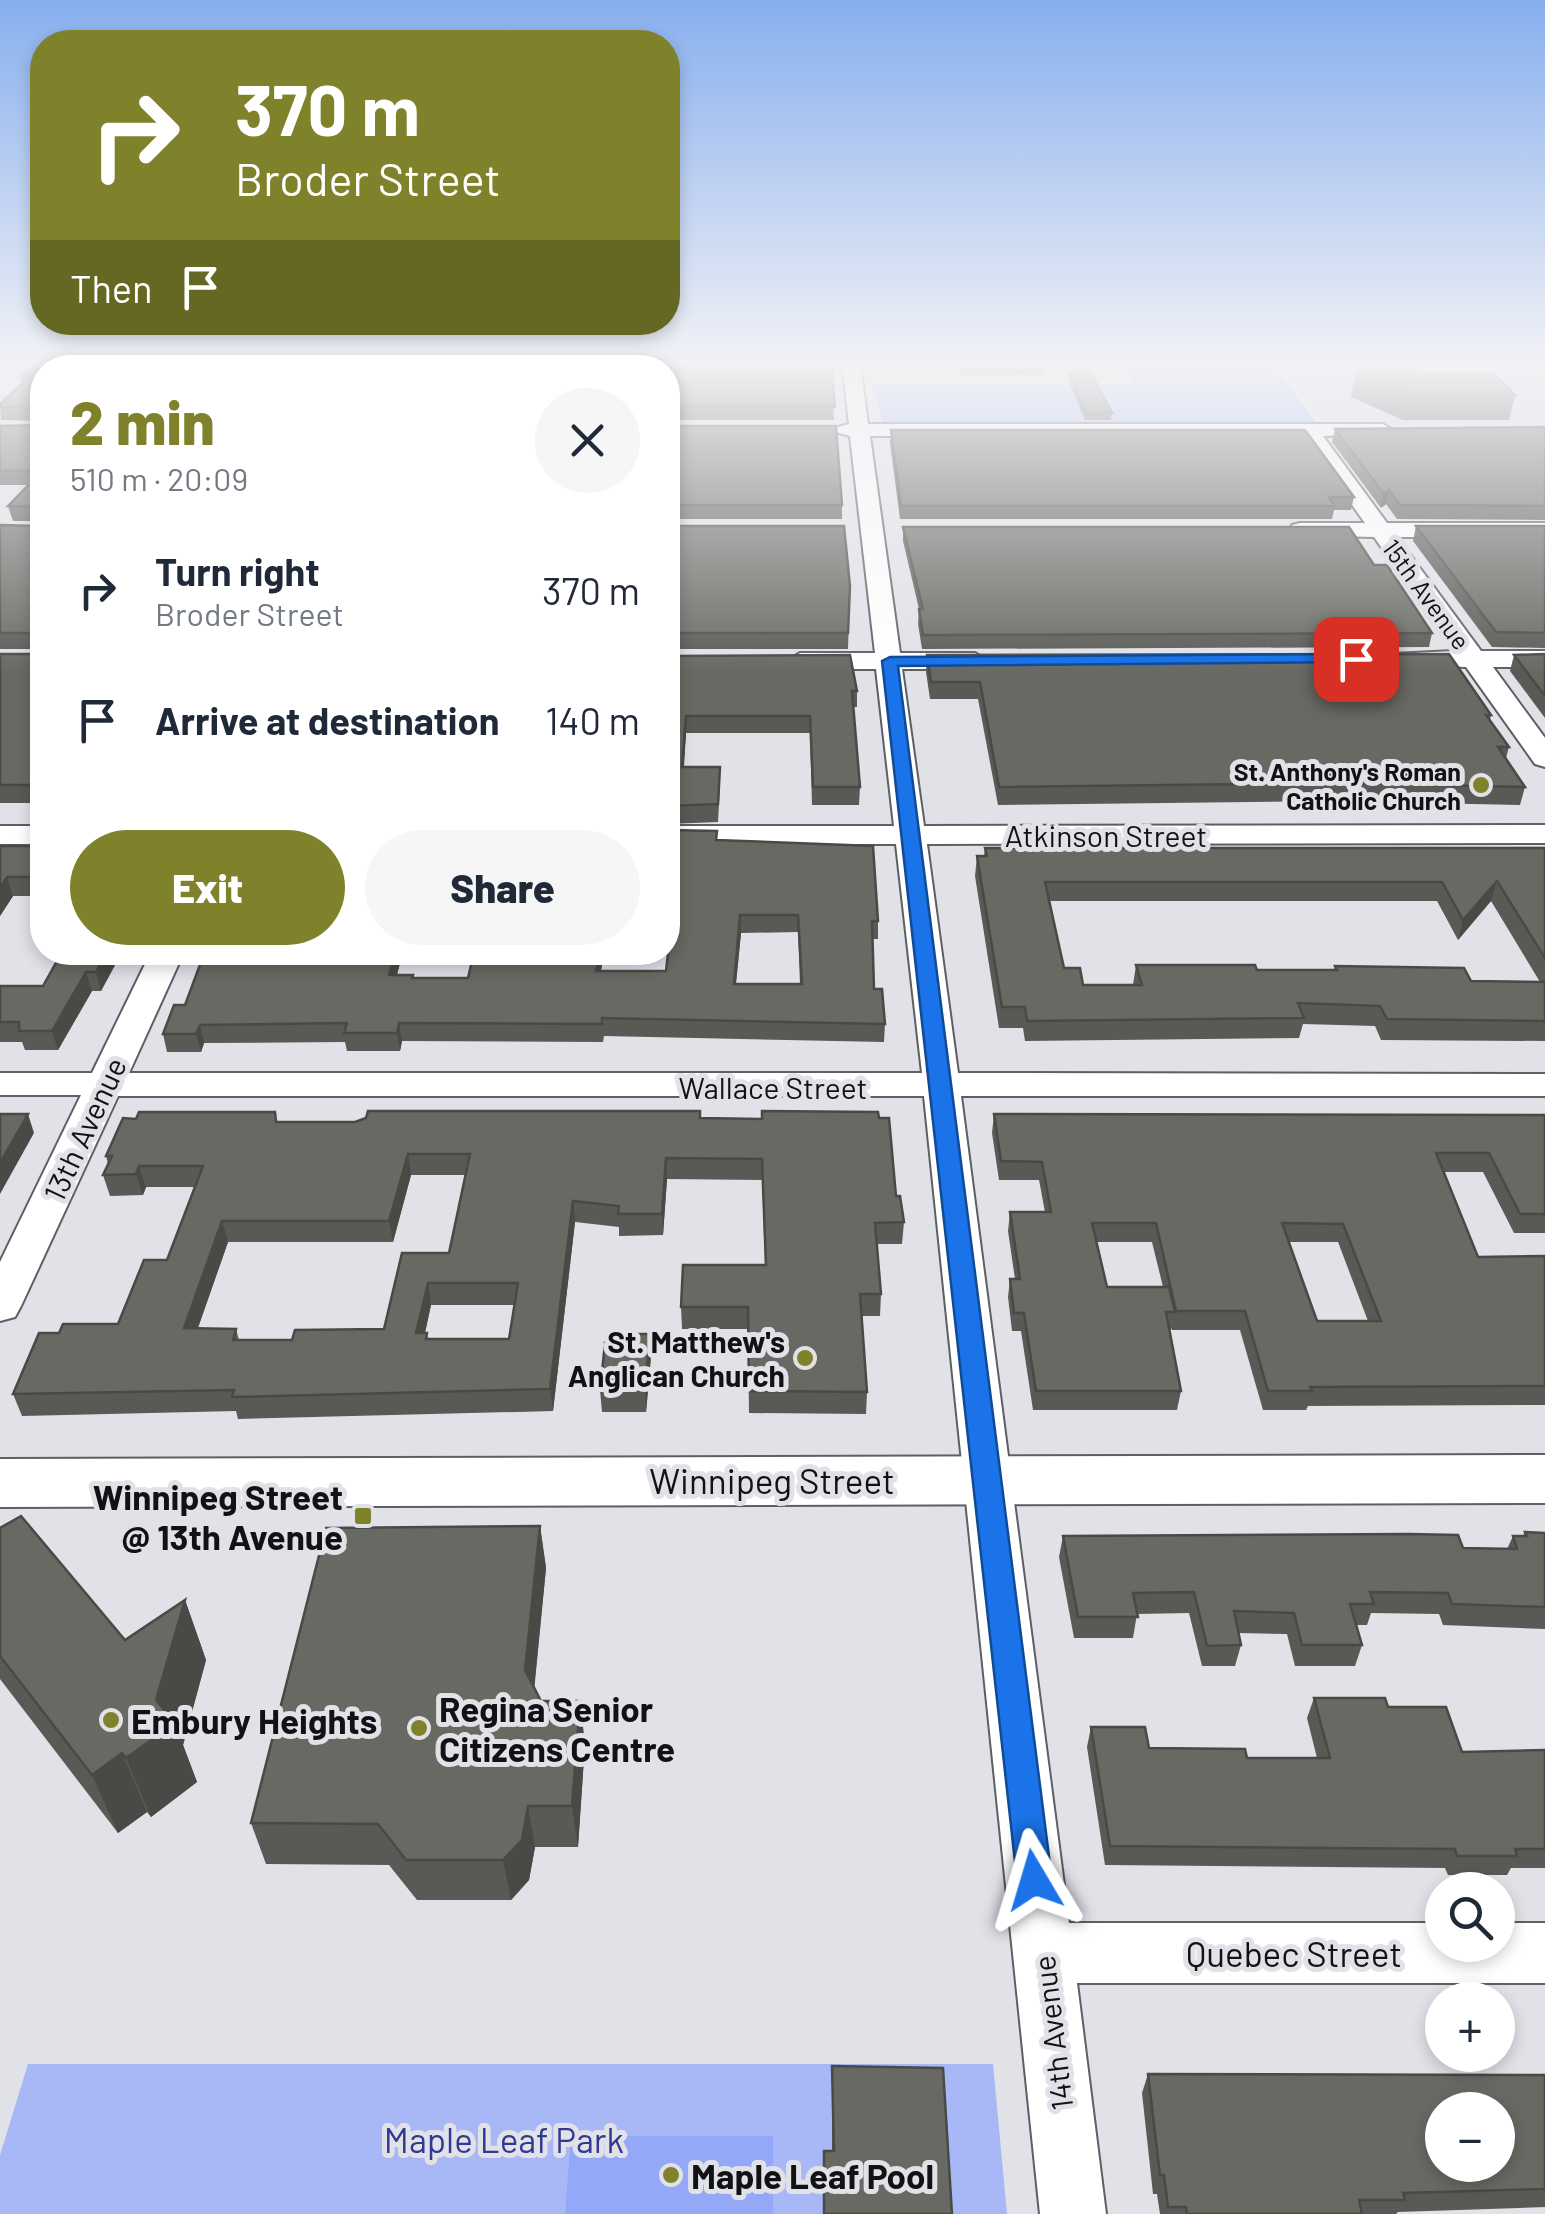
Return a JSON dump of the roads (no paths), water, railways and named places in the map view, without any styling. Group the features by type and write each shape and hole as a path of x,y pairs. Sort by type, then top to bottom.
{"street":[{"name":"14th Avenue","path":"866,466 1073,2214"},
{"name":"15th Avenue","path":"1335,466 1545,758"},
{"path":"1284,530 1545,530"},
{"path":"1376,659 1545,658"},
{"path":"778,661 1006,661"},
{"name":"Atkinson Street","path":"680,835 1545,834"},
{"path":"0,835 30,835"},
{"name":"13th Avenue","path":"0,1306 162,965"},
{"name":"Wallace Street","path":"0,1084 1545,1085"},
{"name":"Winnipeg Street","path":"0,1483 1545,1478"},
{"name":"Quebec Street","path":"1043,1953 1545,1953"}],"place":[{"name":"St. Anthony's Roman Catholic Church","path":"1481,785"},
{"name":"St. Matthew's Anglican Church","path":"805,1358"},
{"name":"Winnipeg Street @ 13th Avenue","path":"363,1516"},
{"name":"Embury Heights","path":"111,1720"},
{"name":"Regina Senior Citizens Centre","path":"419,1728"},
{"name":"Maple Leaf Pool","path":"671,2175"}],"park label":[{"name":"Maple Leaf Park","path":"504,2139"}]}
